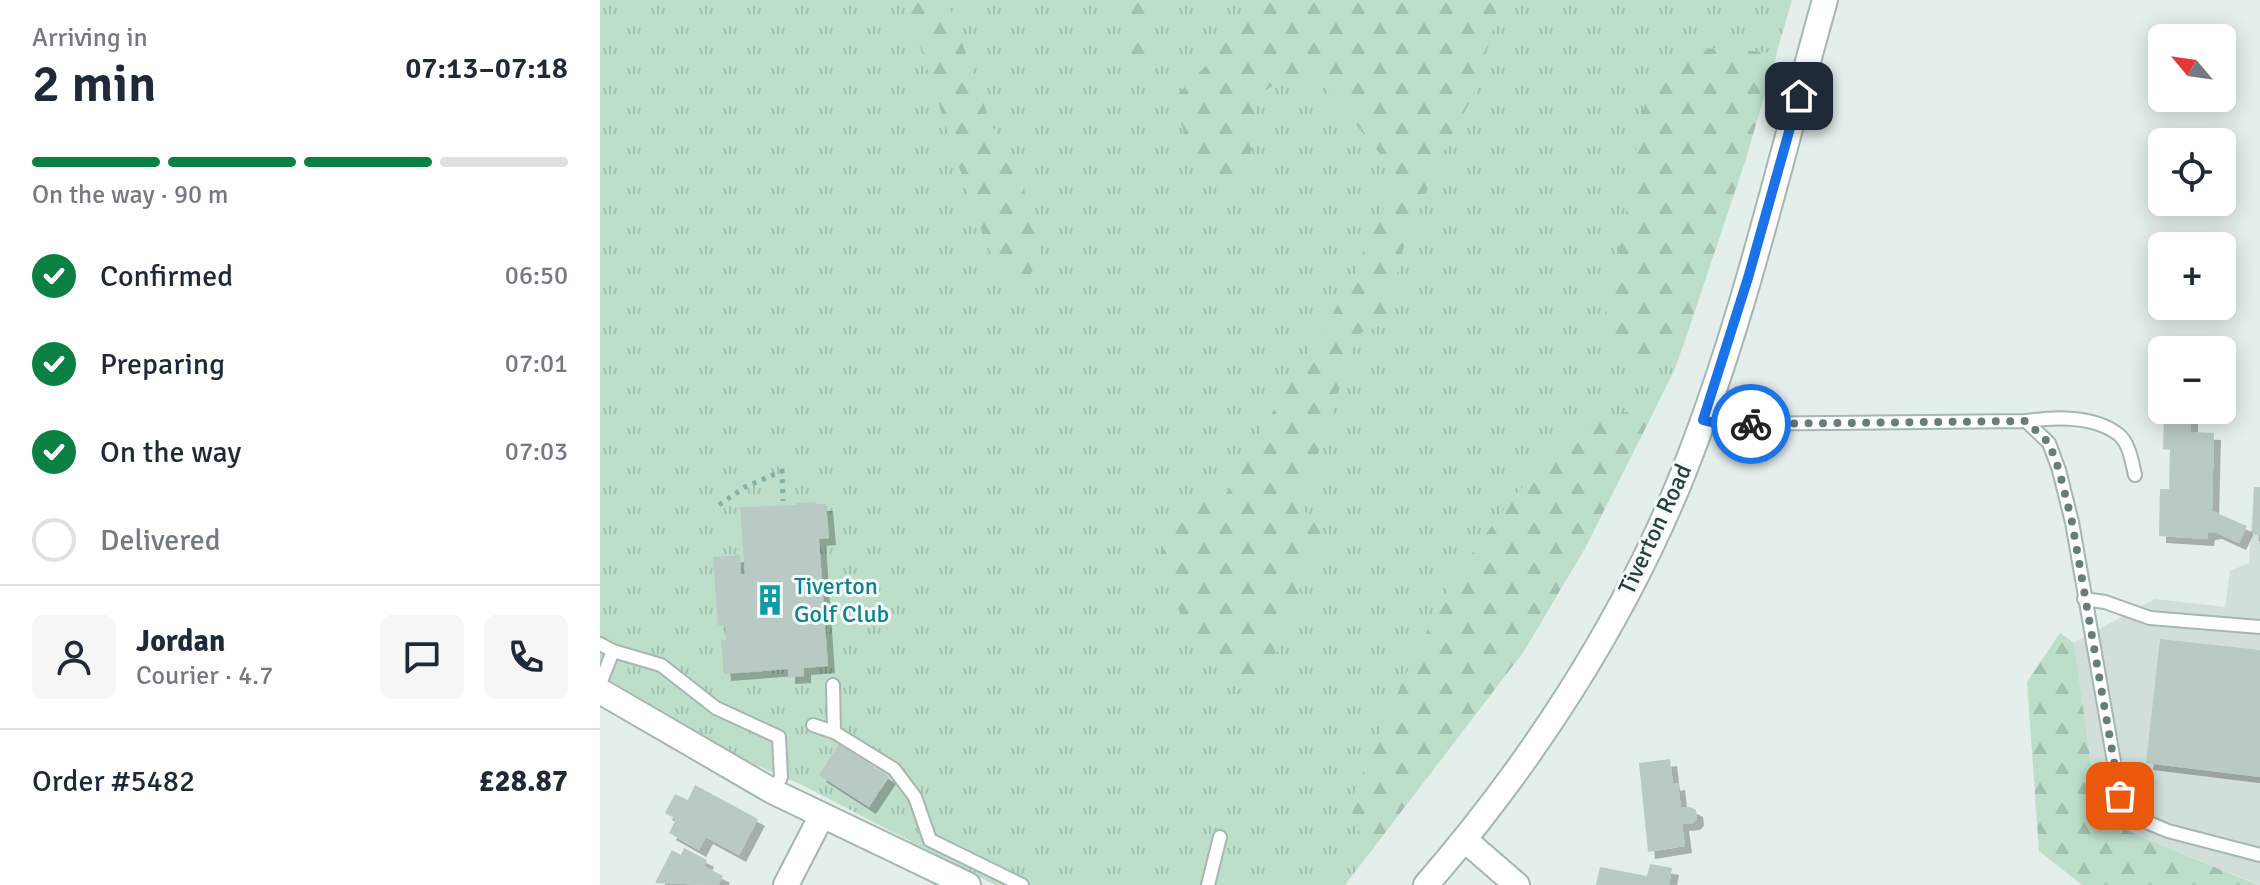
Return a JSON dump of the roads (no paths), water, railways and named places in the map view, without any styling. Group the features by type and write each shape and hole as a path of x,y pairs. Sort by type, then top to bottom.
{"street":[{"name":"Tiverton Road","path":"1426,885 1465,840 1542,736 1587,667 1651,545 1703,420 1748,278 1825,0"},
{"path":"600,691 774,792 968,885"},
{"path":"786,885 822,815"},
{"path":"1465,840 1517,885"}],"lane":[{"path":"1703,420 1719,424 2026,421 2061,417 2099,425 2120,435 2128,449 2135,475"},
{"path":"2026,421 2049,443 2059,470 2072,522 2120,796 2137,818 2168,831 2260,855"},
{"path":"2084,599 2105,602 2150,618 2260,627"},
{"path":"600,644 661,665 716,708 779,737 781,777 774,792"},
{"path":"600,684 613,651"},
{"path":"833,685 834,732"},
{"path":"813,725 834,732 894,769 915,797 930,840 1022,885"},
{"path":"1208,885 1220,837"}],"place":[{"name":"Tiverton Golf Club","path":"770,600"}]}
